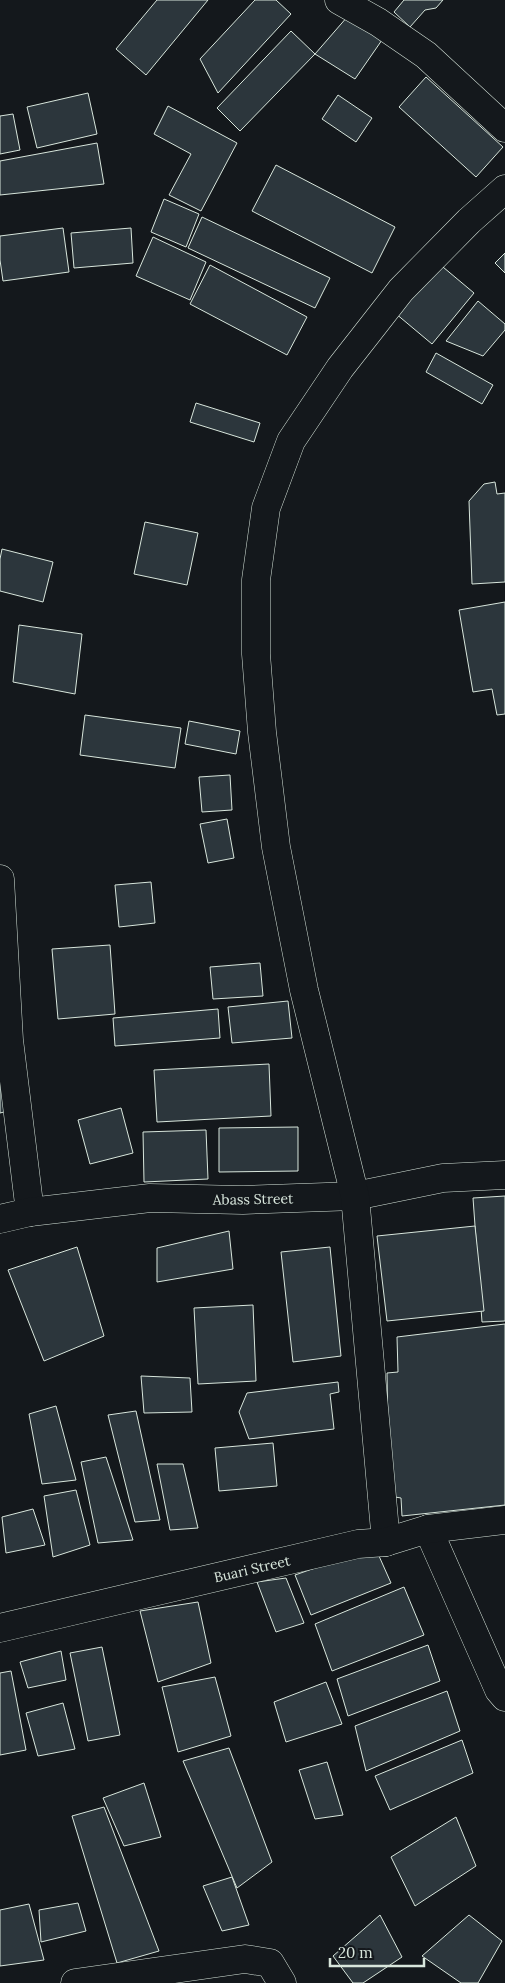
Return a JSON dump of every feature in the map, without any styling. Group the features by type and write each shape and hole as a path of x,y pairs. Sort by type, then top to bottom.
{"street":[{"path":"339,0 378,22 426,55 505,128"},
{"path":"386,1542 355,1196 304,990 276,847 262,732 256,654 256,580 266,508 291,441 340,368 402,290 469,221 505,189"},
{"path":"0,879 9,1040 30,1212"},
{"name":"Abass Street","path":"0,1219 30,1212 150,1198 243,1200 355,1196 443,1178 505,1175"},
{"name":"Buari Street","path":"0,1628 358,1544 386,1542 428,1529 505,1520"},
{"path":"428,1529 499,1690 505,1697"},
{"path":"75,1983 246,1958 270,1963 282,1983"}],"building":[{"path":"157,0 208,0 146,75 116,49"},
{"path":"255,0 276,0 291,14 218,93 200,59"},
{"path":"404,0 443,0 436,8 425,10 410,27 394,12"},
{"path":"348,16 382,40 355,79 315,54"},
{"path":"291,31 315,54 240,131 217,108"},
{"path":"426,77 503,147 476,177 399,107"},
{"path":"88,93 97,134 37,148 27,107"},
{"path":"338,95 372,118 356,142 322,119"},
{"path":"168,106 237,143 201,211 169,195 191,154 154,134"},
{"path":"13,114 20,150 0,154 0,116"},
{"path":"97,143 104,184 0,195 0,161"},
{"path":"276,165 395,227 372,273 252,211"},
{"path":"164,199 199,214 186,247 151,232"},
{"path":"202,217 330,278 315,308 188,248"},
{"path":"63,228 69,272 3,281 0,260 0,236"},
{"path":"131,228 133,263 74,268 71,233"},
{"path":"153,237 206,262 190,300 136,276"},
{"path":"505,253 505,273 495,263"},
{"path":"437,262 474,293 432,344 395,313"},
{"path":"210,265 307,317 287,355 190,304"},
{"path":"478,301 505,324 505,330 483,356 446,341"},
{"path":"436,353 493,385 482,404 426,372"},
{"path":"196,403 260,423 254,442 190,422"},
{"path":"495,482 497,494 505,493 505,582 472,584 469,501 484,484"},
{"path":"145,522 198,533 187,585 134,574"},
{"path":"2,549 53,562 43,602 0,591 0,559"},
{"path":"505,602 505,714 497,715 492,689 473,692 459,610"},
{"path":"19,625 82,634 75,694 13,682"},
{"path":"85,715 181,728 175,768 80,755"},
{"path":"189,721 240,731 236,754 185,744"},
{"path":"230,775 232,810 202,812 199,777"},
{"path":"227,819 234,858 208,863 200,824"},
{"path":"151,882 155,923 119,927 115,885"},
{"path":"110,945 115,1014 58,1019 52,949"},
{"path":"260,963 263,996 213,999 210,967"},
{"path":"288,1001 292,1038 232,1043 228,1007"},
{"path":"218,1009 220,1038 115,1046 113,1018"},
{"path":"269,1064 271,1116 157,1122 154,1070"},
{"path":"0,1081 2,1081 8,1111 0,1113"},
{"path":"121,1108 133,1153 90,1164 78,1120"},
{"path":"298,1127 298,1171 219,1172 219,1128"},
{"path":"206,1130 208,1179 144,1182 143,1132"},
{"path":"505,1196 505,1321 482,1322 473,1198"},
{"path":"475,1226 484,1311 387,1321 377,1236"},
{"path":"229,1231 233,1269 157,1282 157,1248"},
{"path":"77,1247 104,1336 44,1361 8,1270"},
{"path":"330,1247 341,1356 293,1362 281,1252"},
{"path":"253,1305 256,1381 198,1384 194,1308"},
{"path":"505,1324 505,1505 402,1516 401,1498 389,1496 387,1373 398,1372 397,1337"},
{"path":"141,1376 190,1378 192,1412 144,1413"},
{"path":"338,1382 339,1392 330,1394 334,1429 249,1439 239,1412 247,1393"},
{"path":"56,1406 76,1480 42,1484 29,1414"},
{"path":"136,1411 160,1520 135,1522 108,1415"},
{"path":"273,1443 277,1486 219,1491 215,1448"},
{"path":"106,1457 133,1540 98,1543 81,1462"},
{"path":"157,1464 183,1464 198,1528 170,1530"},
{"path":"76,1490 90,1545 53,1557 44,1496"},
{"path":"33,1509 45,1545 6,1553 2,1517"},
{"path":"375,1547 391,1583 311,1615 295,1575"},
{"path":"286,1578 304,1623 276,1632 257,1582"},
{"path":"404,1587 424,1635 332,1671 315,1624"},
{"path":"198,1602 211,1663 158,1682 140,1611"},
{"path":"428,1645 440,1681 348,1716 337,1679"},
{"path":"102,1647 120,1735 88,1741 70,1653"},
{"path":"61,1651 66,1680 28,1688 20,1662"},
{"path":"11,1671 26,1750 0,1755 0,1673"},
{"path":"215,1677 231,1736 178,1752 162,1687"},
{"path":"326,1682 342,1724 286,1742 274,1702"},
{"path":"447,1691 460,1731 366,1771 355,1726"},
{"path":"63,1703 75,1749 38,1756 26,1713"},
{"path":"462,1740 473,1773 390,1810 375,1776"},
{"path":"229,1748 272,1862 237,1888 183,1761"},
{"path":"327,1762 343,1815 315,1819 299,1770"},
{"path":"144,1783 161,1837 124,1846 103,1798"},
{"path":"104,1807 159,1951 117,1963 72,1816"},
{"path":"456,1817 476,1866 415,1906 391,1857"},
{"path":"232,1877 249,1925 222,1931 203,1886"},
{"path":"78,1903 86,1931 41,1942 39,1910"},
{"path":"29,1904 44,1960 0,1966 0,1910"},
{"path":"380,1915 402,1957 363,1983 353,1983 333,1956"},
{"path":"469,1915 502,1941 478,1983 461,1983 422,1956"}]}
